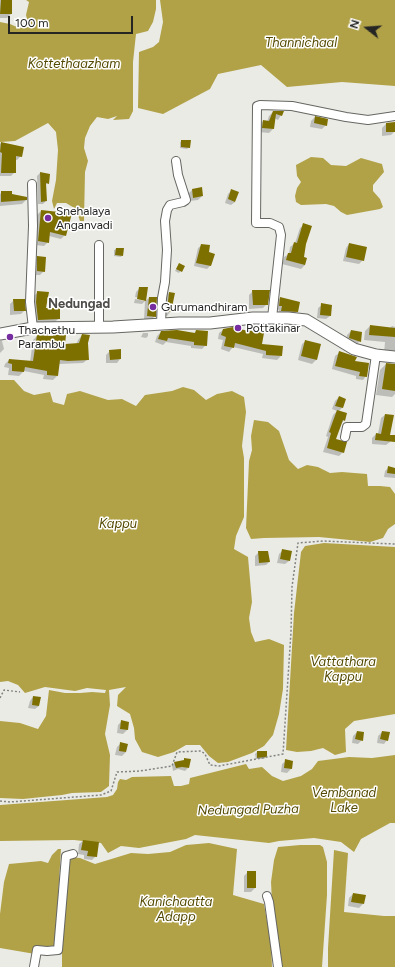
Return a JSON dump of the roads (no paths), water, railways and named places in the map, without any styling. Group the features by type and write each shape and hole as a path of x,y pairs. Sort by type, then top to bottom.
{"main road":[{"path":"0,334 33,328 98,328 210,323 253,318 288,318 306,320 354,349 376,355 395,357"}],"street":[{"path":"272,318 281,235 279,227 270,223 256,223 256,109 258,106 292,106 368,120 395,116"},
{"path":"161,324 167,250 165,221 167,210 170,205 186,200 178,175 176,161"},
{"path":"32,184 33,226 30,302 33,328"},
{"path":"98,328 99,245"},
{"path":"346,437 347,427 362,427 366,424 376,355"},
{"path":"34,967 38,950 58,950 66,856 73,854"},
{"path":"266,896 269,902 278,967"}],"water":[{"name":"Kottethaazham","path":"26,0 156,0 156,9 153,22 148,31 136,34 133,62 133,111 129,119 113,120 117,116 108,119 97,117 90,126 85,138 84,148 88,161 85,172 84,221 80,221 76,209 66,203 57,203 54,209 52,201 56,180 58,150 56,132 48,123 15,141 0,142 0,22 19,28 29,27 26,15 29,2"},
{"name":"Thannichaal","path":"160,0 395,0 395,86 342,82 287,87 261,65 218,74 210,89 163,114 138,108 139,52 153,47 159,42 163,22"},
{"path":"311,157 323,158 331,165 346,166 361,158 382,164 384,172 373,185 373,191 380,199 383,207 380,209 347,215 334,206 326,204 301,205 296,202 295,196 297,188 301,182 297,176 296,165"},
{"name":"Kappu","path":"0,380 14,380 24,391 34,395 50,392 53,402 64,405 67,394 80,391 108,400 122,399 136,406 145,395 172,391 183,387 194,390 206,400 217,394 232,391 244,397 246,412 242,446 244,458 244,517 236,536 234,549 248,557 252,602 249,618 251,632 255,642 269,639 284,645 283,689 279,714 273,735 264,746 252,753 228,762 218,763 209,756 200,745 186,745 174,752 158,757 142,752 135,739 130,714 117,706 118,695 126,687 109,690 110,705 105,734 110,755 109,786 101,792 72,793 23,799 0,798 0,721 20,723 38,729 46,716 49,690 65,693 105,693 106,690 87,688 75,691 45,687 25,693 18,685 8,681 0,682"},
{"path":"254,420 268,422 279,431 289,460 298,469 307,465 318,467 330,473 342,472 367,474 368,486 390,487 395,494 395,524 388,529 383,538 370,542 319,537 251,539 246,528 249,461 252,450 251,436"},
{"name":"Vattathara Kappu","path":"324,543 395,547 395,714 354,721 345,729 346,752 335,755 323,748 297,752 286,750 294,613 301,552 305,546"},
{"name":"Vembanad Lake","path":"395,755 395,823 390,823 361,839 354,852 341,842 314,838 269,843 195,835 186,839 139,848 121,846 108,853 101,843 74,840 0,841 0,805 107,797 113,795 117,789 120,779 126,780 132,777 171,776 174,786 181,786 189,784 190,778 246,764 249,769 262,767 272,776 283,781 301,776 312,769 318,761 349,757 372,758"},
{"name":"Kanichaatta Adapp","path":"209,843 237,849 233,895 264,904 271,944 272,967 62,967 62,948 69,857 80,858 95,864 131,853 148,854 170,852 186,845"},
{"path":"320,845 323,847 327,862 327,895 322,967 280,967 272,902 271,882 274,860 278,847"},
{"path":"58,849 61,849 55,948 35,954 0,948 0,914 4,882 9,864 41,861 48,863 52,855"},
{"path":"334,850 348,853 344,912 395,916 395,967 328,967"}],"place":[{"name":"Snehalaya Anganvadi","path":"48,218"},
{"name":"Gurumandhiram","path":"153,307"},
{"name":"Pottakinar","path":"238,328"},
{"name":"Thachethu Parambu","path":"10,337"}],"district":[{"name":"Nedungad","path":"79,304"}],"water label":[{"name":"Nedungad Puzha","path":"248,810"}]}
